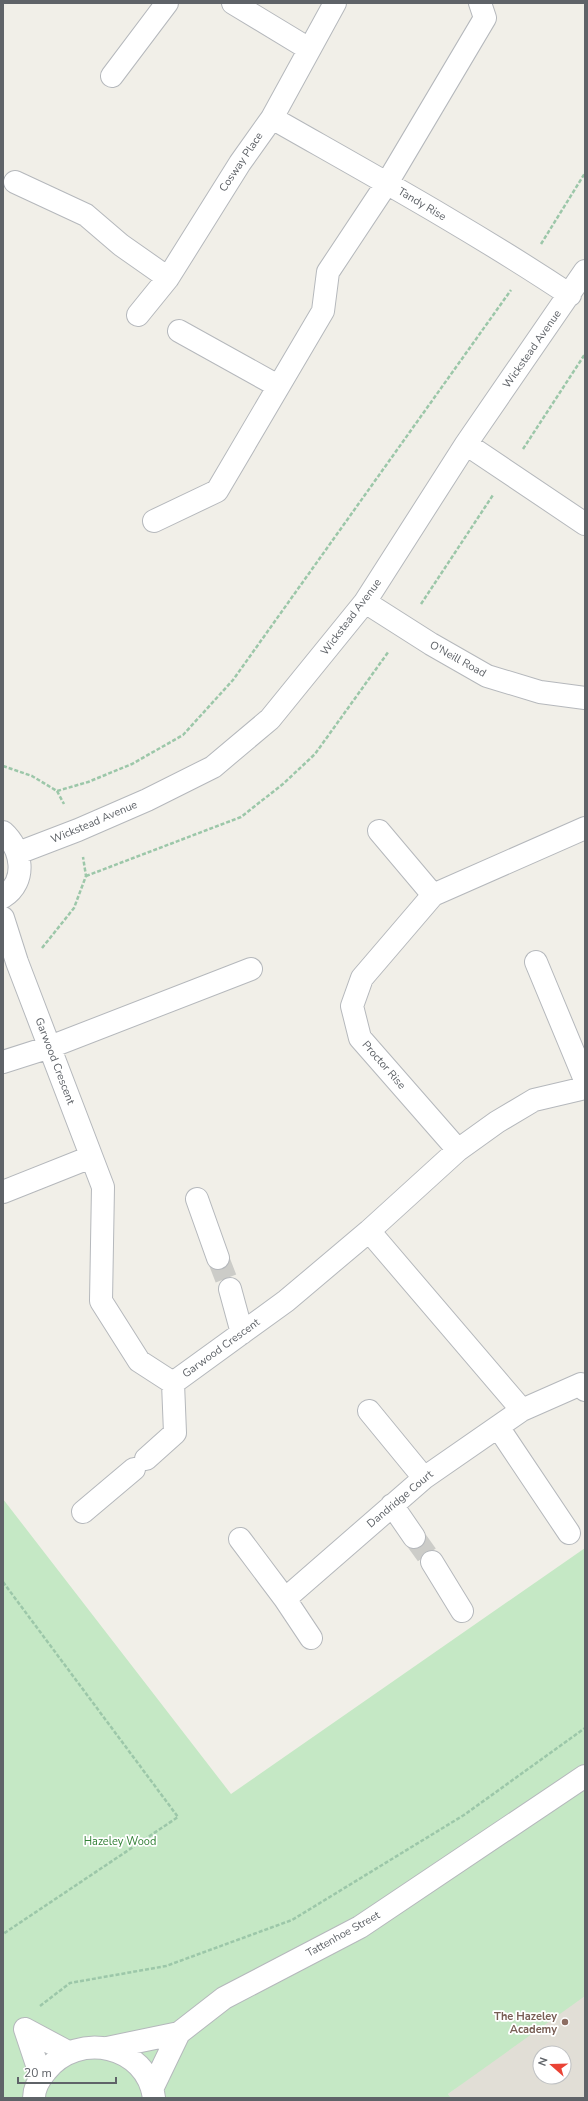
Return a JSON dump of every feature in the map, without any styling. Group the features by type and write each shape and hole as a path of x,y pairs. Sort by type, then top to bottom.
{"street":[{"path":"112,76 167,3"},
{"path":"233,3 309,49"},
{"name":"Cosway Place","path":"138,315 168,278 240,163 272,118 335,3"},
{"path":"154,522 217,491 322,311 328,272 387,183 485,18 480,3"},
{"name":"Tandy Rise","path":"272,118 387,183 527,267 570,295"},
{"path":"15,182 86,215 121,246 168,278"},
{"name":"Wickstead Avenue","path":"18,852 78,830 147,800 213,767 270,719 365,602 466,444 570,295 585,271"},
{"path":"179,331 278,386"},
{"path":"466,444 585,524"},
{"name":"O'Neill Road","path":"365,602 405,628 487,676 540,692 585,698"},
{"name":"Proctor Rise","path":"458,1150 360,1038 352,1006 362,978 433,895 585,828"},
{"path":"3,832 12,841 18,852 20,864 19,875 14,886 3,897"},
{"path":"379,832 433,895"},
{"name":"Garwood Crescent","path":"3,918 18,962 103,1187 101,1301 139,1361 173,1383 286,1301 369,1231 458,1150 496,1122 534,1100 585,1088"},
{"path":"536,962 585,1080"},
{"path":"3,1062 50,1047 251,969"},
{"path":"3,1192 91,1157"},
{"path":"196,1199 218,1258"},
{"path":"369,1231 522,1410"},
{"path":"230,1289 242,1333"},
{"path":"83,1512 175,1433 173,1383"},
{"name":"Dandridge Court","path":"285,1599 424,1478 522,1410 583,1387"},
{"path":"369,1411 424,1478"},
{"path":"498,1427 569,1533"},
{"path":"392,1505 414,1537"},
{"path":"240,1539 285,1599 311,1638"},
{"path":"432,1562 462,1611"},
{"name":"Tattenhoe Street","path":"107,2048 179,2033 224,1998 360,1927 585,1776"},
{"path":"41,2077 25,2029 68,2052"},
{"path":"153,2094 179,2033"},
{"path":"34,2098 41,2077 52,2063 68,2052 86,2047 107,2048 127,2056 142,2071 153,2094"}],"path":[{"path":"57,791 88,782 132,764 183,736 233,680 527,267 585,173"},
{"path":"86,876 241,817 283,784 315,754 405,628 585,354"},
{"path":"3,766 32,776 57,791 78,830 86,876 74,908 44,947 18,962"},
{"path":"3,1582 178,1817 3,1934"},
{"path":"39,2006 70,1983 166,1966 292,1920 464,1815 585,1728"}],"shaded area":[{"name":"The Hazeley Academy","path":"585,1991 585,2098 451,2098 448,2094"}],"green space":[{"name":"Hazeley Wood","path":"3,1499 231,1794 585,1548 585,1996 448,2094 451,2098 3,2098"}],"tunnel":[{"path":"218,1258 230,1289"},
{"path":"414,1537 432,1562"}],"place":[{"name":"The Hazeley Academy","path":"565,2022"}]}
